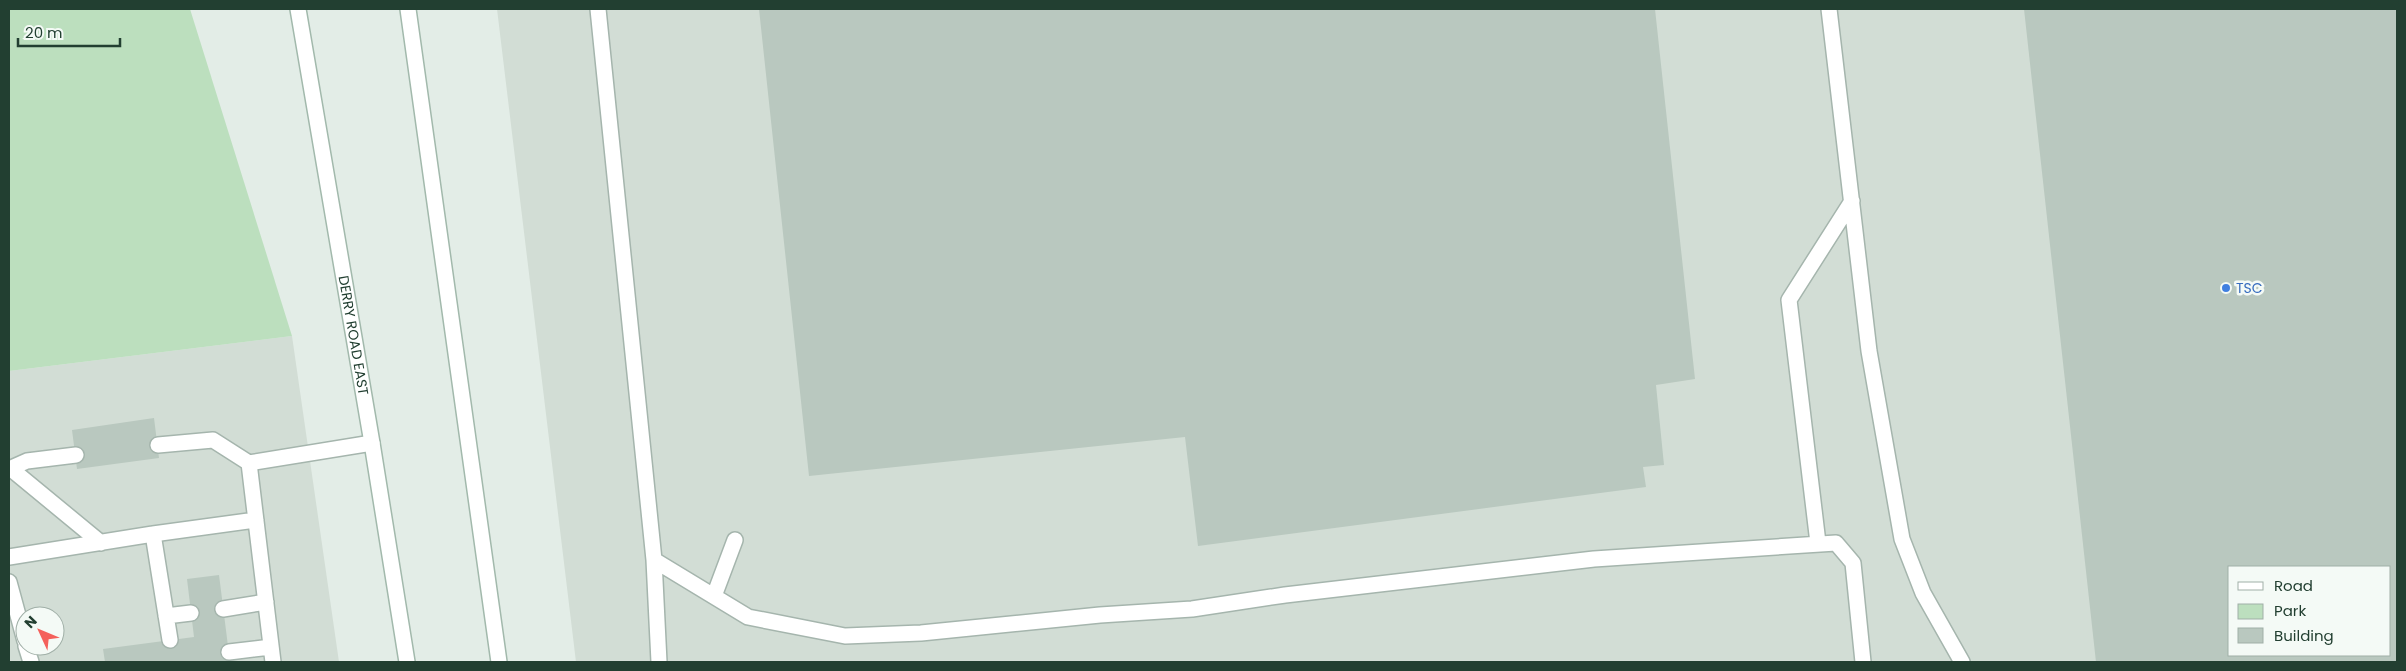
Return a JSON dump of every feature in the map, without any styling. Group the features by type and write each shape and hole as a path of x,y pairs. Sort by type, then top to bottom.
{"main road":[{"name":"DERRY ROAD EAST","path":"298,9 372,443 407,662"},
{"path":"408,9 499,662"},
{"path":"598,9 654,560 659,662"},
{"path":"1829,9 1869,351 1902,539 1923,594 1962,662"},
{"path":"1818,543 1790,300 1852,201"},
{"path":"158,445 213,440 249,463 372,443"},
{"path":"76,455 27,461 10,469 101,543"},
{"path":"229,652 272,655 249,463"},
{"path":"9,557 256,520"},
{"path":"153,534 170,640"},
{"path":"714,596 735,540"},
{"path":"654,560 748,617 845,636 921,633 1100,615 1192,609 1285,595 1594,560 1836,543 1854,563 1863,662"},
{"path":"9,582 16,606"},
{"path":"223,609 266,602"},
{"path":"166,616 191,613"}],"shaded area":[{"path":"497,9 2397,9 2397,662 576,662"},
{"path":"292,336 339,662 9,662 9,371"}],"green space":[{"path":"9,9 190,9 292,336 9,371"}],"building":[{"path":"759,9 1655,9 1695,379 1656,385 1664,465 1643,467 1646,487 1198,546 1185,437 809,476"},
{"name":"TSC","path":"2024,9 2397,9 2397,662 2096,662"},
{"path":"154,418 159,458 77,469 72,430"},
{"path":"219,575 230,662 105,662 103,649 194,637 187,579"}],"place":[{"name":"TSC","path":"2226,288"}]}
